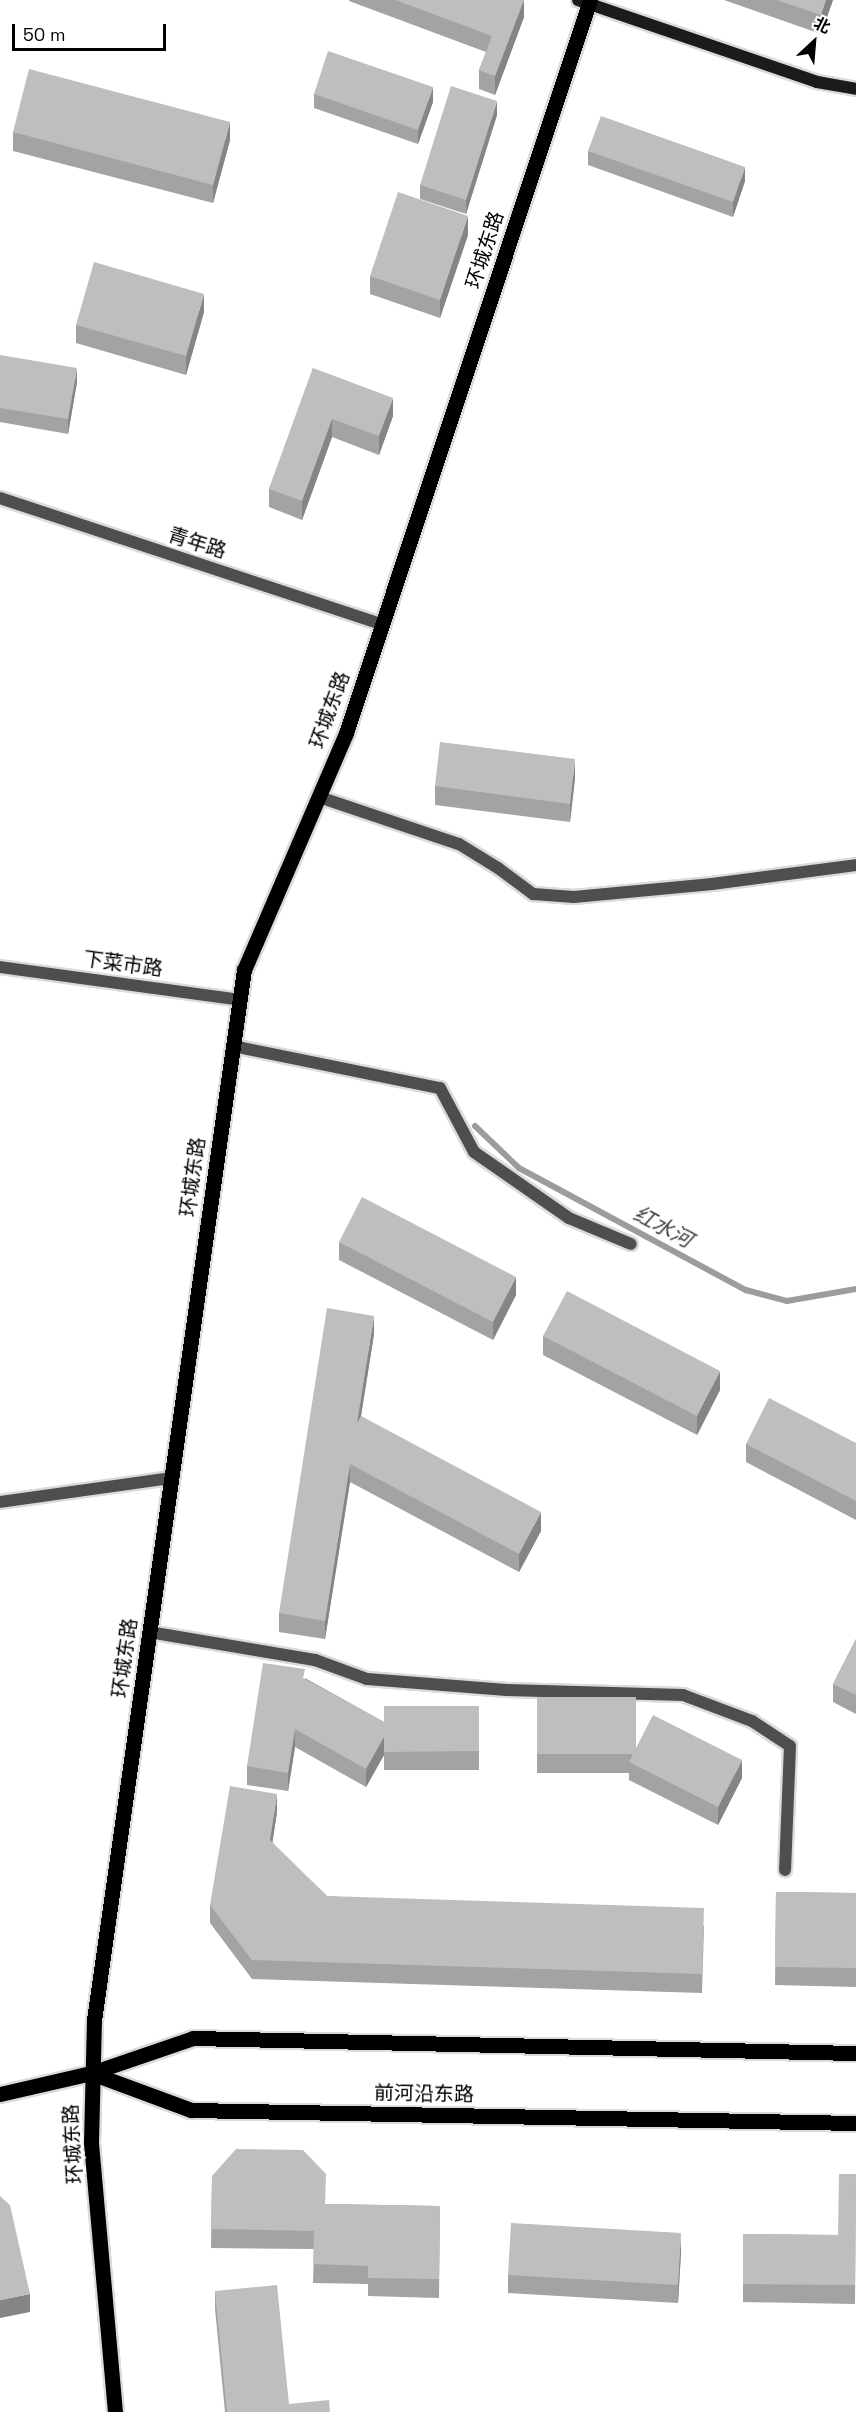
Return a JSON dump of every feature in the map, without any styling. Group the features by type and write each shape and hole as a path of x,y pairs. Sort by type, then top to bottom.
{"main road":[{"path":"586,1 817,82 856,89"},
{"name":"环城东路","path":"115,2412 92,2142 91,2073 94,2020 244,970 346,733 586,1"},
{"path":"0,2094 91,2073 193,2038 856,2053"},
{"name":"前河沿东路","path":"91,2073 191,2110 856,2123"}],"street":[{"name":"青年路","path":"0,498 382,624"},
{"path":"319,797 459,844 498,868 533,894 585,896 712,884 856,866"},
{"name":"下菜市路","path":"0,967 240,1000"},
{"path":"233,1046 440,1088 474,1152 568,1218 631,1244"},
{"path":"0,1503 171,1478"},
{"path":"149,1632 315,1660 366,1679 507,1690 683,1695 752,1722 790,1746 785,1870"}],"building":[{"path":"395,0 524,0 495,76 479,70 492,36"},
{"path":"777,0 826,0 821,15"},
{"path":"328,51 433,87 418,130 314,94"},
{"path":"29,69 230,122 213,185 13,132"},
{"path":"451,86 497,101 466,200 420,185"},
{"path":"601,116 745,167 733,202 588,151"},
{"path":"398,192 468,216 440,300 370,276"},
{"path":"94,262 204,294 186,356 76,325"},
{"path":"0,355 77,368 68,419 0,408"},
{"path":"313,368 393,398 379,436 332,419 302,501 269,489"},
{"path":"440,742 575,759 570,804 435,786"},
{"path":"362,1197 516,1277 493,1322 339,1242"},
{"path":"567,1291 720,1371 697,1416 543,1336"},
{"path":"327,1308 374,1316 357,1423 361,1416 541,1512 519,1554 350,1464 325,1621 279,1613"},
{"path":"769,1398 856,1443 856,1501 746,1444"},
{"path":"856,1639 856,1695 833,1684"},
{"path":"263,1663 305,1669 303,1678 384,1722 384,1706 479,1706 479,1751 384,1752 384,1737 366,1769 295,1729 288,1773 247,1766"},
{"path":"537,1697 636,1697 636,1748 653,1715 742,1760 718,1807 629,1762 633,1754 537,1754"},
{"path":"230,1786 277,1794 270,1840 327,1896 704,1908 702,1974 252,1960 210,1905"},
{"path":"776,1892 856,1893 856,1968 775,1967"},
{"path":"236,2149 303,2150 326,2174 325,2204 440,2206 439,2279 368,2278 368,2266 313,2264 314,2231 211,2229 212,2176"},
{"path":"839,2174 856,2174 855,2285 743,2284 743,2234 838,2235"},
{"path":"0,2196 10,2205 30,2294 0,2300"},
{"path":"511,2223 681,2233 678,2285 508,2275"},
{"path":"277,2285 289,2404 329,2400 330,2412 227,2412 215,2291"}],"waterway":[{"name":"红水河","path":"475,1126 519,1168 746,1290 787,1301 856,1289"}]}
